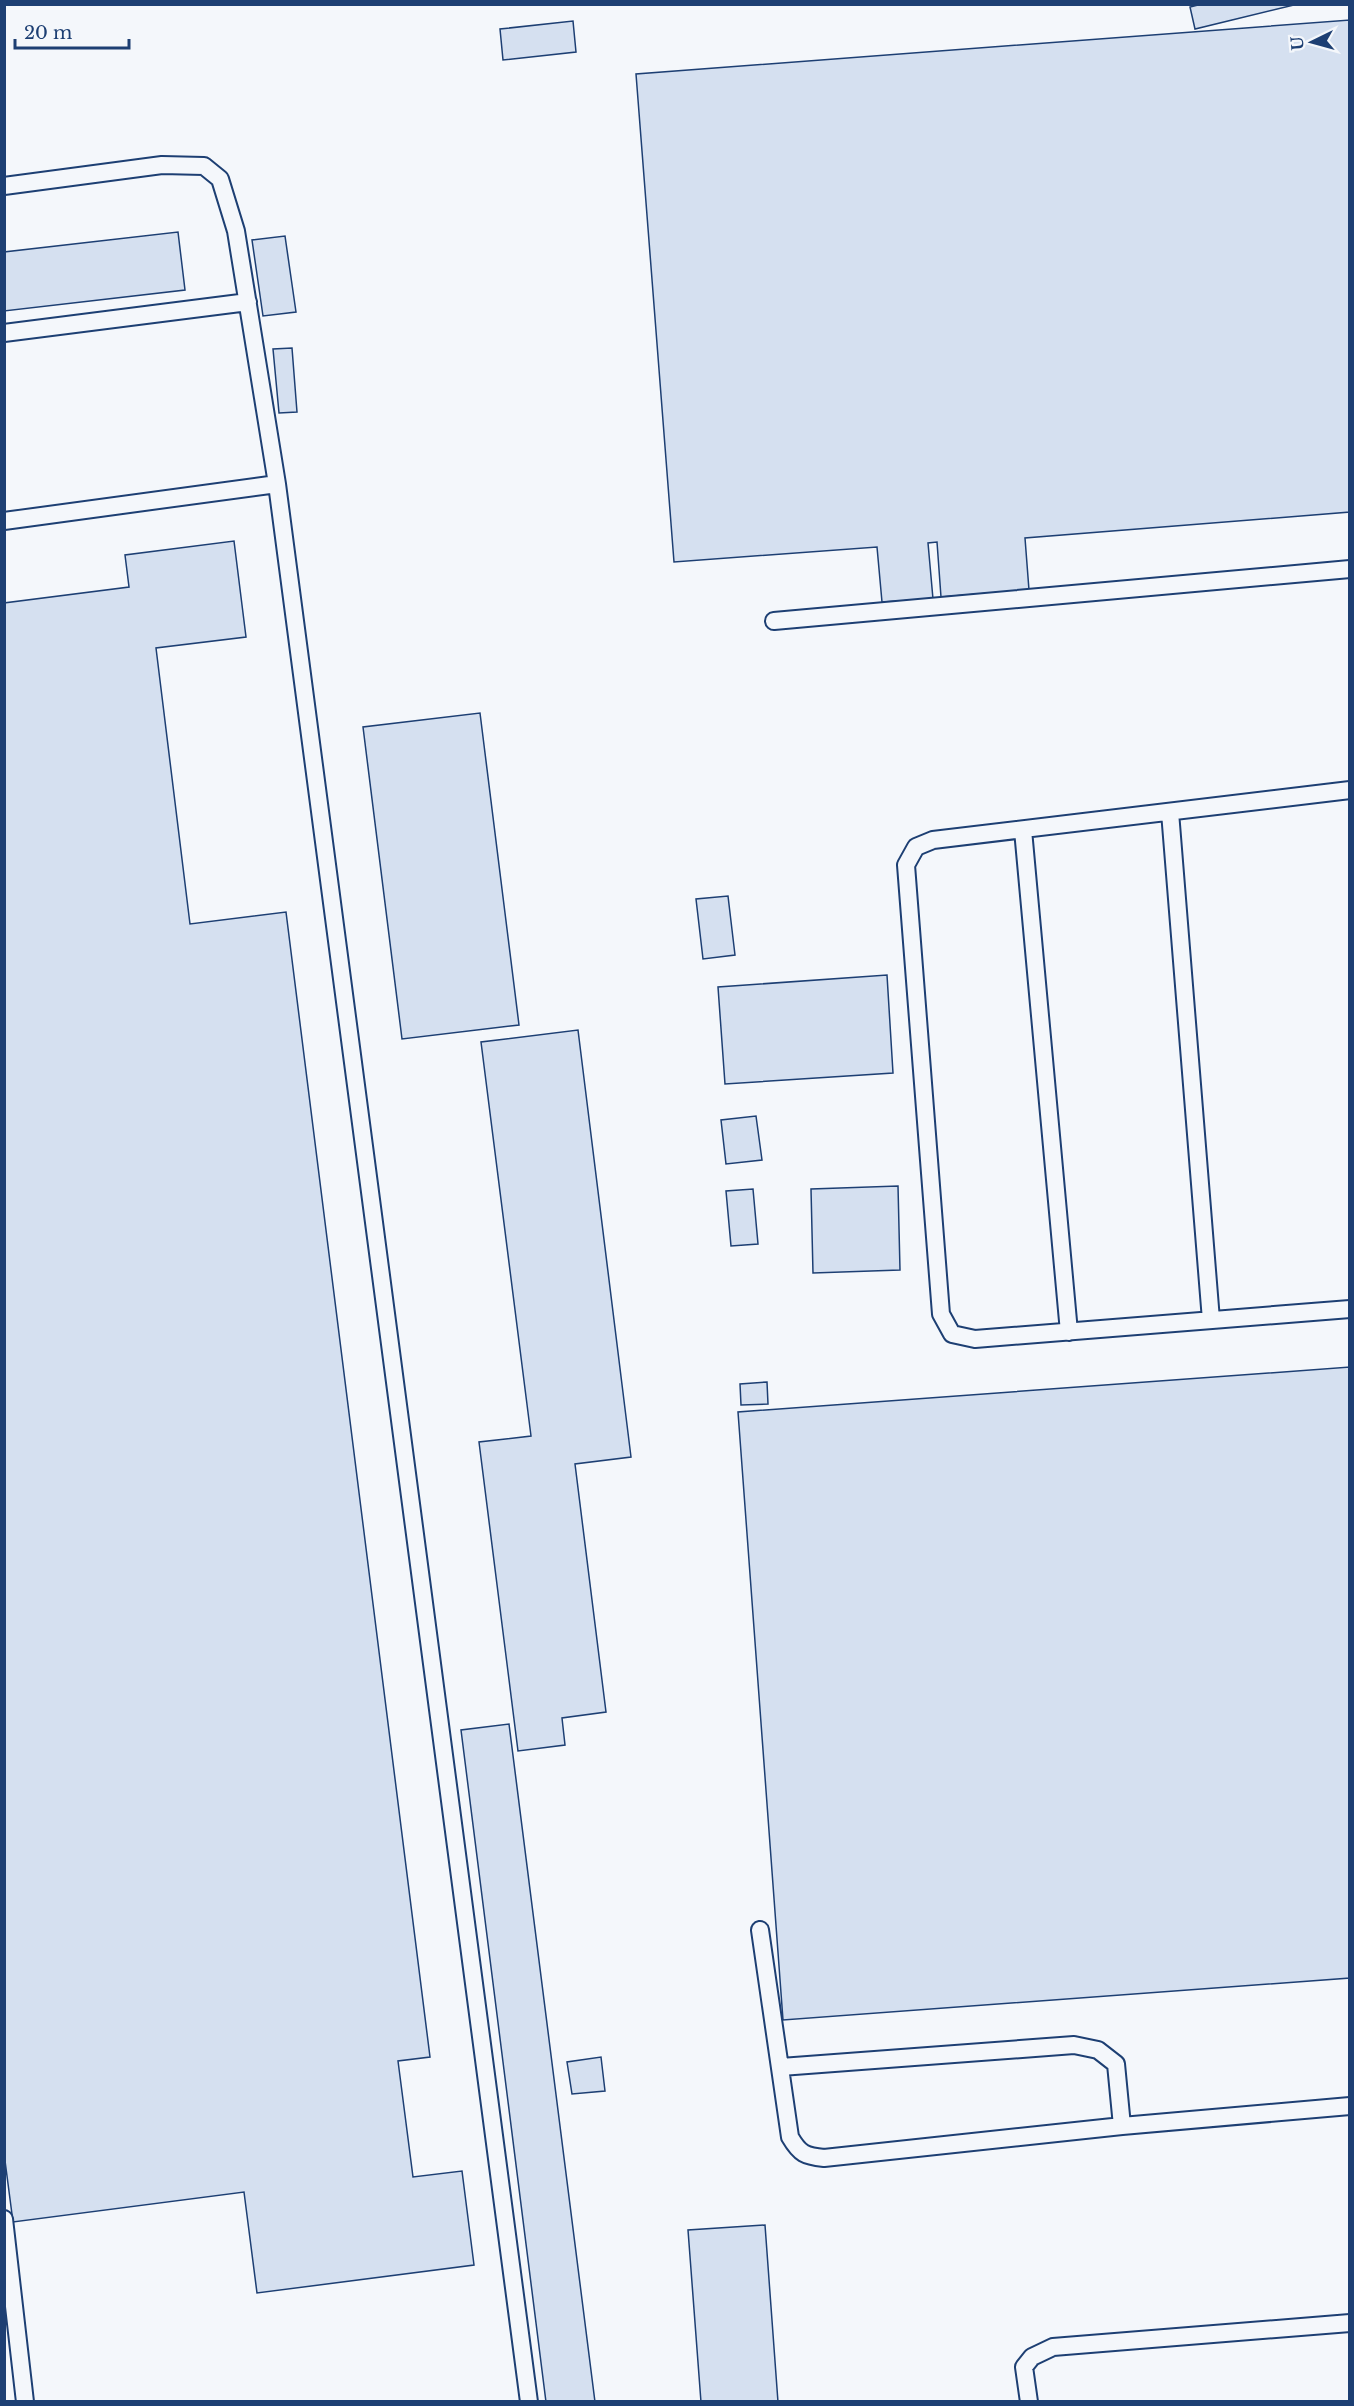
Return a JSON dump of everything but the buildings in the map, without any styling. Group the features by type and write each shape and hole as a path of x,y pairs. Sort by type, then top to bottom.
{"lane":[{"path":"4,186 162,165 204,166 220,180 236,231 277,484 529,2402"},
{"path":"4,333 248,302"},
{"path":"4,521 277,484"},
{"path":"774,621 1350,569"},
{"path":"1350,790 933,840 916,847 906,865 941,1314 952,1334 975,1339 1350,1309"},
{"path":"1170,812 1211,1320"},
{"path":"1023,830 1069,1332"},
{"path":"760,1930 790,2137 798,2150 810,2156 824,2158 1122,2126 1350,2106"},
{"path":"781,2067 1063,2046 1082,2047 1098,2050 1116,2064 1122,2126"},
{"path":"4,2219 25,2402"},
{"path":"1029,2402 1024,2367 1032,2357 1053,2347 1350,2323"}]}
